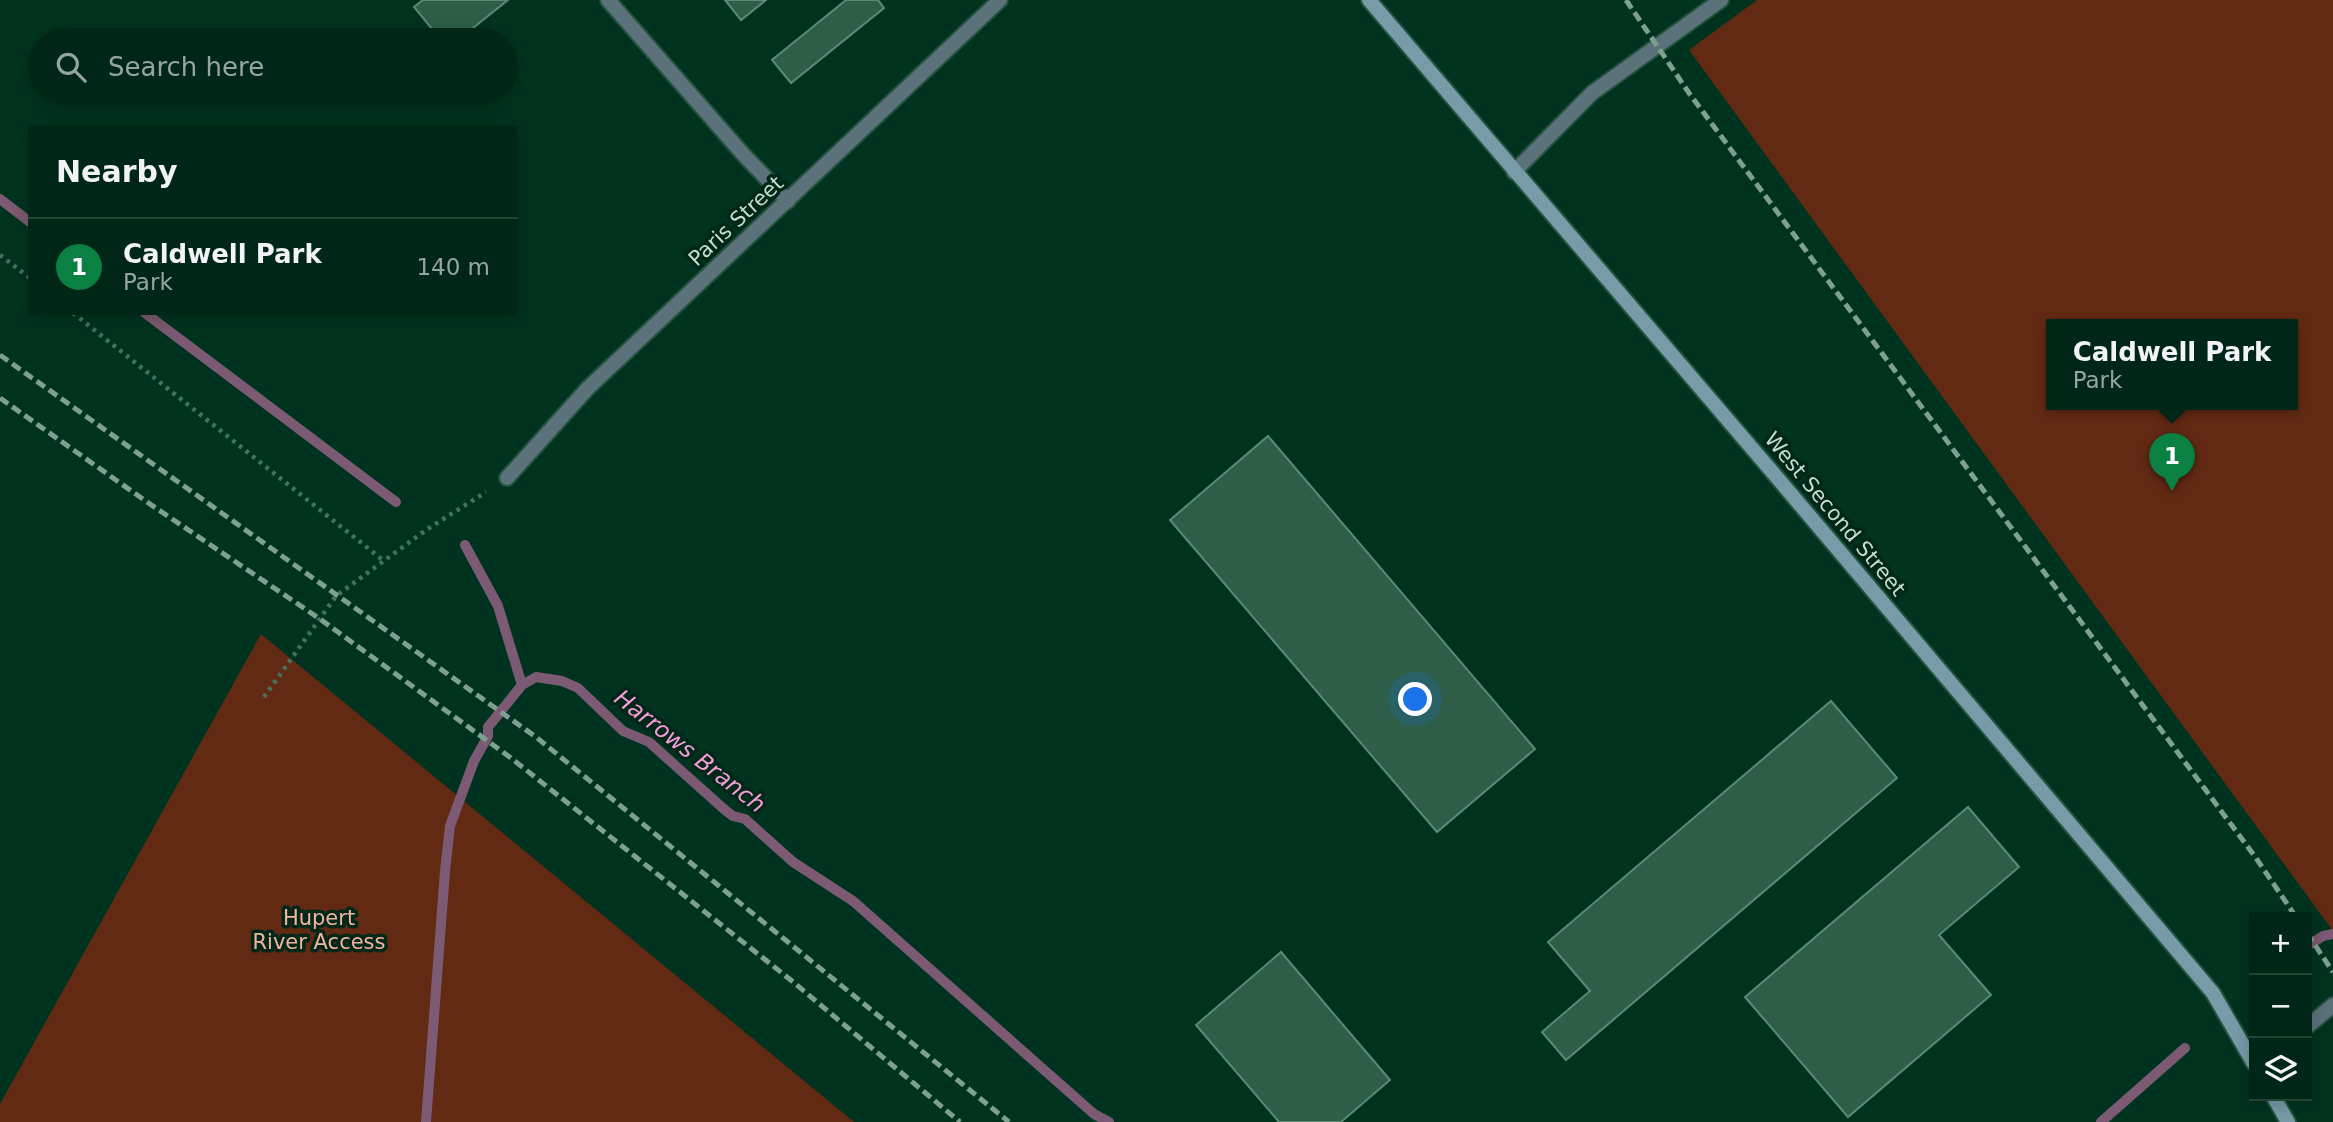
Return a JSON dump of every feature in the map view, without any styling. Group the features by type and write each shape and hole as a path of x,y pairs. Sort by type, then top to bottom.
{"main road":[{"name":"West Second Street","path":"1369,0 2213,993 2249,1056"},
{"path":"2276,1101 2288,1122"}],"street":[{"path":"608,0 742,153 788,201"},
{"name":"Paris Street","path":"507,478 588,388 1000,0"},
{"path":"1514,172 1592,93 1721,0"},
{"path":"2312,1023 2333,1005"}],"path":[{"path":"0,255 28,276"},
{"path":"76,315 384,561"},
{"path":"264,697 336,596 426,530 507,478"}],"green space":[{"path":"1757,0 2333,0 2333,931 1689,50"},
{"name":"Hupert River Access","path":"261,634 854,1122 0,1122 0,1104"}],"building":[{"path":"423,0 508,0 473,28 431,28 414,7"},
{"path":"725,0 766,0 741,20"},
{"path":"846,0 878,0 884,8 791,83 772,60"},
{"path":"1268,436 1535,749 1437,832 1170,520"},
{"path":"1831,701 1897,778 1566,1060 1542,1032 1590,991 1548,942"},
{"path":"1968,807 2019,867 1939,935 1991,995 1848,1117 1745,997"},
{"path":"1281,952 1390,1080 1341,1122 1279,1122 1196,1025"}],"waterway":[{"path":"0,199 28,220"},
{"path":"148,315 396,502"},
{"path":"465,545 498,606 522,685"},
{"name":"Harrows Branch","path":"426,1122 450,826 474,761 488,736 488,727 522,685 536,677 562,681 578,688 623,731 649,742 725,810 733,816 745,819 793,862 853,901 1094,1114 1109,1122"},
{"name":"Harrows Branch","path":"2312,943 2333,934"},
{"name":"Harrows Branch","path":"2101,1122 2185,1048"}],"railway":[{"path":"1626,0 1689,93 2256,858 2293,912"},
{"path":"0,355 536,737 1009,1122"},
{"path":"0,398 320,619 511,758 792,981 960,1122"},
{"path":"2312,940 2333,972"}],"place":[{"name":"Caldwell Park","path":"2172,491"}]}
